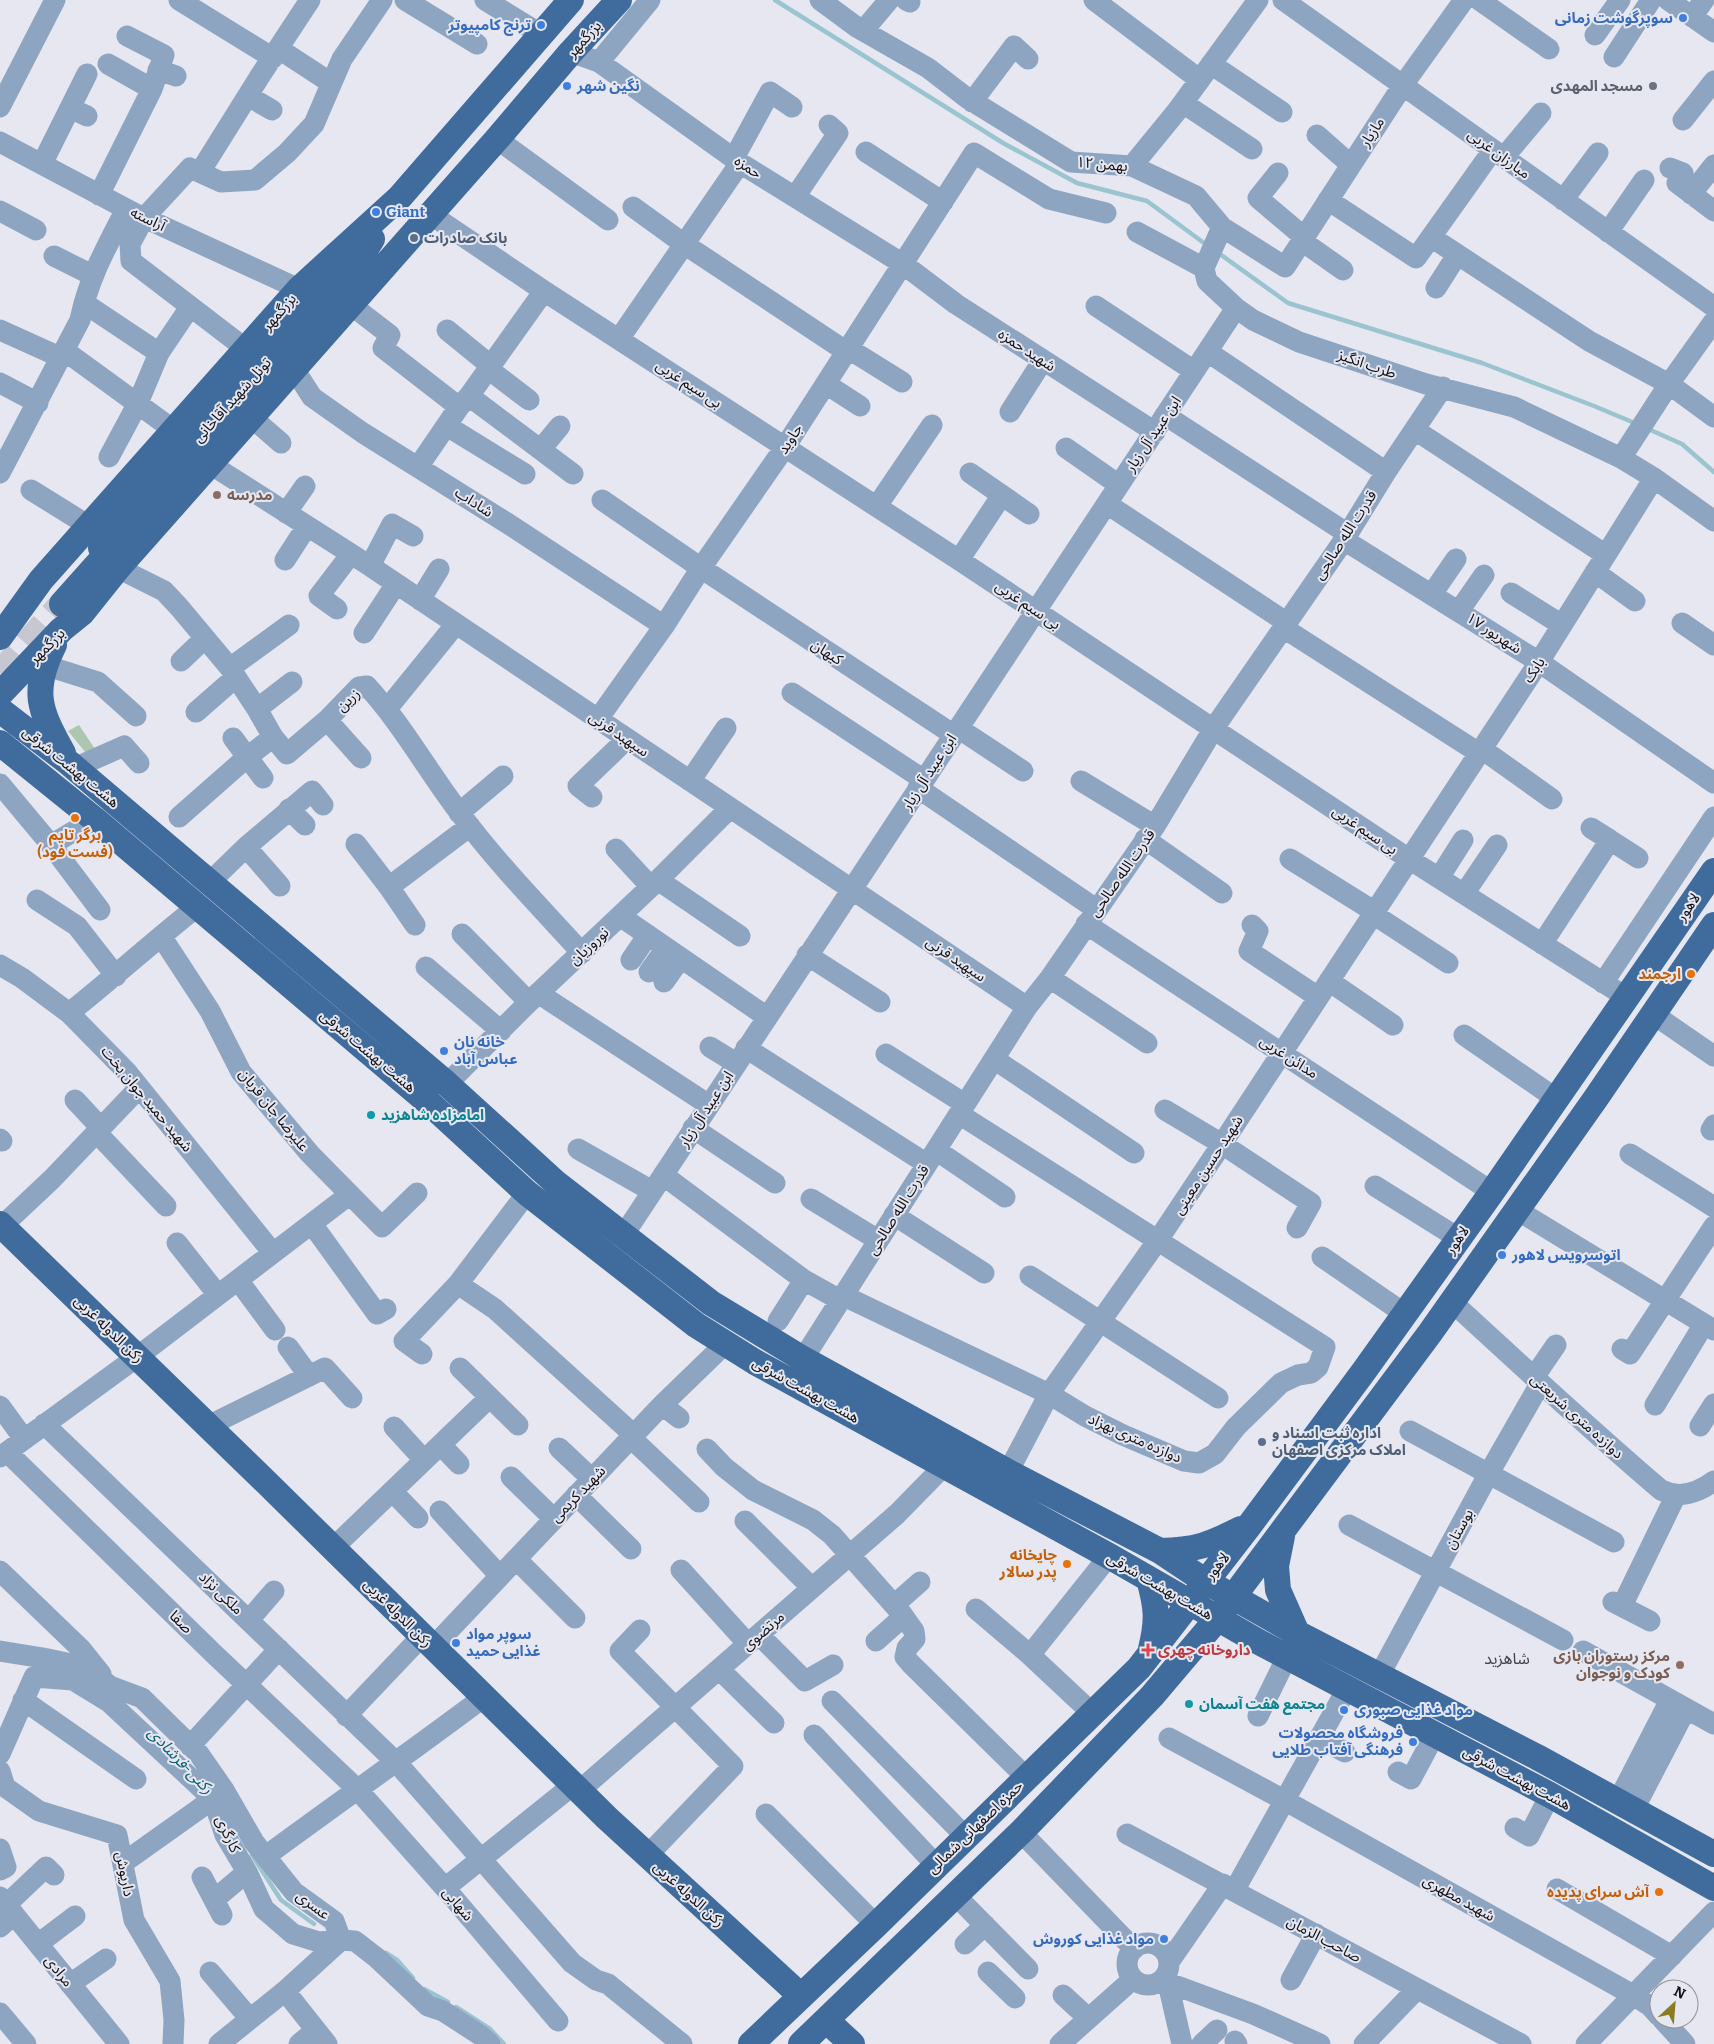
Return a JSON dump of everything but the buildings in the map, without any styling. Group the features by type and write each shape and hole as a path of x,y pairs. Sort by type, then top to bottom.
{"main road":[{"name":"بزرگمهر","path":"0,694 61,630 61,599 89,526 299,289 400,197 571,0"},
{"name":"بزرگمهر","path":"4,625 61,599 118,568 497,139 571,52 619,0"},
{"name":"تونل شهید آقاخانی","path":"61,599 364,252 400,197"},
{"name":"بزرگمهر","path":"61,599 374,257 430,214"},
{"path":"61,630 44,665 39,685 47,725 71,765"},
{"name":"هشت بهشت شرقی","path":"0,710 71,765 204,895 527,1193 696,1325 755,1362 943,1467 1109,1556 1257,1641 1348,1687 1550,1795 1714,1888"},
{"name":"هشت بهشت شرقی","path":"0,743 94,819 204,895 447,1084 556,1183 711,1303 803,1359 1008,1472 1160,1551 1205,1581 1298,1633 1380,1674 1714,1854"},
{"path":"0,768 39,774"},
{"name":"لاهور","path":"1190,1602 1249,1526 1405,1314 1492,1192 1714,870"},
{"path":"800,2044 1021,1832 1145,1703 1218,1619 1452,1302 1596,1098 1713,927 1712,920 1706,910 1694,907 1684,912"},
{"path":"1588,1051 1580,1080 1580,1093 1583,1097 1596,1098"},
{"name":"رکن الدوله غربی","path":"1,1225 576,1788 647,1856 801,1996"},
{"path":"1276,1489 1303,1505"},
{"path":"1160,1551 1187,1550 1211,1544 1249,1526"},
{"path":"1282,1533 1276,1566 1278,1590 1298,1633"},
{"path":"1149,1579 1156,1604 1155,1632 1149,1655"},
{"name":"حمزه اصفهانی شمالی","path":"751,2044 1124,1683 1149,1655 1190,1602"},
{"path":"1189,1654 1244,1639 1257,1641"},
{"path":"1124,1683 1131,1683 1141,1689 1145,1695 1145,1703"},
{"path":"826,2020 852,2044"}],"street":[{"path":"0,107 54,0"},
{"path":"179,0 331,83"},
{"path":"200,172 310,0"},
{"path":"0,473 80,320 92,275 135,213 190,168 221,182 255,180 287,153 314,124 342,59 382,0"},
{"path":"405,0 477,44"},
{"path":"485,0 542,34"},
{"path":"599,62 650,0"},
{"name":"۱۲ بهمن","path":"820,0 863,31 928,68 972,102 1071,162 1132,166 1196,196 1222,228 1285,267"},
{"path":"863,31 889,0"},
{"path":"1094,0 1206,72 1282,112"},
{"path":"1132,166 1206,72 1258,0"},
{"name":"مبارزان غربی","path":"1283,0 1714,307"},
{"name":"مازیار","path":"1285,267 1403,86 1464,0"},
{"path":"1479,0 1549,49"},
{"path":"1595,35 1620,0"},
{"path":"1614,57 1651,0"},
{"path":"1668,0 1714,32"},
{"path":"1692,17 1704,0"},
{"path":"100,195 162,78 164,55 127,36"},
{"path":"972,102 1014,46 1028,59"},
{"name":"حمزه","path":"571,52 599,62 737,160 903,264"},
{"path":"108,64 162,78"},
{"path":"42,164 78,112 87,74"},
{"path":"1683,120 1714,81"},
{"path":"620,339 684,244 737,160 770,92 792,107"},
{"path":"248,96 272,110"},
{"path":"1183,102 1252,149"},
{"path":"1328,200 1416,258 1430,237 1498,154 1541,113"},
{"path":"795,197 838,133 829,125"},
{"path":"1318,135 1352,165"},
{"path":"497,139 608,220"},
{"name":"آراسته","path":"0,142 135,213 299,289"},
{"path":"866,152 943,202"},
{"name":"جاوید","path":"598,719 664,626 701,568 785,447 974,153 1049,199 1106,213"},
{"path":"1563,200 1598,153"},
{"path":"1691,194 1714,165"},
{"path":"1670,168 1683,173 1676,183 1714,211"},
{"path":"1278,172 1258,198 1303,239 1343,270"},
{"path":"1608,232 1644,180"},
{"path":"633,207 684,244 848,350 902,382"},
{"path":"0,211 36,230"},
{"path":"135,213 130,244 131,261 246,349"},
{"name":"بی سیم غربی","path":"430,214 544,291 877,506 1214,728 1409,859 1626,997"},
{"path":"1137,232 1204,268 1222,228"},
{"path":"1430,237 1589,341 1669,384 1714,417"},
{"path":"1436,288 1457,255"},
{"path":"54,256 92,275"},
{"name":"شهید حمزه","path":"903,264 956,304 1043,360 1160,424 1346,537"},
{"name":"طرب انگیز","path":"1204,268 1207,281 1236,308 1253,320 1299,342 1426,384 1514,407 1621,458 1654,478 1714,521"},
{"path":"418,467 544,291"},
{"path":"84,303 159,353"},
{"path":"351,305 390,335 383,348 464,402 541,449 573,474"},
{"path":"1096,306 1194,372"},
{"path":"109,457 138,403 159,353 190,307"},
{"name":"ابن عبید آل زیار","path":"623,1236 1236,308"},
{"path":"1621,458 1669,384 1714,321"},
{"path":"0,330 63,355 138,403 175,431"},
{"path":"447,330 529,400"},
{"path":"1208,352 1386,472"},
{"path":"1010,412 1043,360"},
{"name":"شاداب","path":"294,369 312,397 363,433 664,626"},
{"path":"0,383 38,403"},
{"path":"826,384 860,406"},
{"name":"قدرت الله صالحی","path":"803,1359 1027,1007 1050,978 1150,832 1214,728 1346,537 1386,472 1443,387"},
{"path":"251,417 281,443"},
{"path":"877,506 932,425"},
{"path":"448,426 525,474"},
{"path":"541,449 560,426"},
{"path":"1415,430 1600,564 1636,601"},
{"path":"1066,448 1119,486"},
{"name":"سپهبد قرنی","path":"210,464 370,566 1027,1007"},
{"path":"970,474 1029,514"},
{"name":"بابک","path":"1409,859 1539,662 1654,478"},
{"path":"286,513 305,486"},
{"path":"31,490 89,526"},
{"path":"959,560 1002,495"},
{"name":"کیهان","path":"602,500 701,568 956,731 1024,771"},
{"path":"1107,504 1284,625 1552,799"},
{"path":"370,566 392,524 413,536"},
{"path":"285,560 307,526"},
{"name":"۱۷ شهریور","path":"1346,537 1539,662 1714,783"},
{"path":"336,609 319,596 351,554"},
{"path":"1432,594 1456,559"},
{"name":"زرین","path":"118,568 164,591 233,673 273,737 287,754 328,720 359,687 367,686 387,709 465,819 582,953"},
{"path":"420,600 439,569"},
{"path":"1459,611 1484,575"},
{"path":"364,633 396,584"},
{"path":"1511,593 1562,625"},
{"path":"387,709 456,624"},
{"path":"1682,624 1714,645"},
{"path":"196,712 233,673 289,625"},
{"path":"181,660 204,639"},
{"path":"44,665 98,682 136,716"},
{"path":"257,710 292,682"},
{"name":"مدائن غربی","path":"792,693 921,784 1091,916 1282,1052 1492,1192"},
{"path":"328,720 361,758"},
{"path":"690,781 726,728"},
{"path":"180,817 246,758 273,737"},
{"path":"233,738 246,758 263,778"},
{"path":"592,797 578,786 627,739"},
{"path":"71,765 124,746 139,763"},
{"path":"389,887 465,819 503,776"},
{"path":"1080,781 1150,832 1222,892"},
{"path":"0,784 100,910"},
{"path":"69,1013 116,976 161,936 204,895 246,847 289,809 312,792 323,805"},
{"name":"نوروزیان","path":"447,1084 730,808"},
{"path":"289,809 305,825"},
{"path":"1603,982 1714,817"},
{"path":"50,845 94,819"},
{"path":"1591,828 1638,858"},
{"path":"1439,878 1463,840"},
{"path":"1542,944 1610,840"},
{"path":"356,844 416,925"},
{"path":"1464,894 1497,844"},
{"path":"246,847 280,886"},
{"path":"616,849 654,883 740,936"},
{"path":"1290,858 1448,963"},
{"name":"شهید حسین معینی","path":"1008,1472 1049,1394 1158,1240 1409,859"},
{"path":"37,900 77,926 116,976"},
{"path":"620,916 767,1017"},
{"path":"1252,925 1258,931 1249,951 1393,1025"},
{"path":"462,934 534,998 709,1105"},
{"path":"631,960 648,935"},
{"name":"علیرضا جان قربان","path":"161,936 210,1011 241,1072 310,1154 349,1194 382,1227 417,1193"},
{"path":"657,977 674,953"},
{"path":"807,956 880,1002"},
{"name":"شهید حمید جوان بخت","path":"0,965 22,978 69,1013 127,1072 273,1253"},
{"path":"426,967 501,1031"},
{"path":"1050,978 1147,1043"},
{"path":"1653,1014 1714,1056"},
{"path":"1464,1035 1555,1098"},
{"path":"710,1047 741,1056 1005,1197"},
{"path":"886,1054 962,1109 1158,1240"},
{"path":"994,1060 1134,1153"},
{"path":"1,1225 140,1088"},
{"path":"75,1100 166,1206"},
{"path":"1165,1110 1222,1144 1311,1203 1297,1228"},
{"path":"693,1128 775,1183"},
{"name":"دوازده متری بهزاد","path":"578,1149 657,1183 804,1280 1049,1394 1084,1416 1131,1439 1184,1461 1199,1463 1215,1454 1236,1427 1281,1384 1298,1375 1311,1373 1318,1367 1325,1347 1158,1240"},
{"path":"1630,1154 1714,1207"},
{"path":"1375,1186 1458,1238"},
{"path":"422,1354 404,1341 458,1284 527,1193"},
{"path":"3,1455 238,1280 349,1194"},
{"path":"811,1199 878,1240"},
{"path":"1517,1210 1709,1327 1655,1405"},
{"path":"894,1215 984,1274"},
{"path":"312,1224 377,1314 386,1309"},
{"path":"1622,1349 1630,1354 1714,1226"},
{"path":"177,1243 218,1295"},
{"path":"1322,1257 1405,1314"},
{"path":"1030,1276 1218,1398"},
{"path":"238,1280 275,1330"},
{"path":"778,1321 804,1280"},
{"path":"458,1284 495,1309 633,1437 699,1502"},
{"name":"دوازده متری شریعتی","path":"1452,1302 1537,1381 1661,1490 1676,1495"},
{"name":"شهید کریمی","path":"346,1716 500,1576 662,1405 726,1344"},
{"name":"بوستان","path":"1380,1674 1556,1345"},
{"path":"288,1346 308,1376"},
{"path":"208,1426 325,1368 352,1398"},
{"path":"460,1368 518,1425"},
{"path":"333,1548 489,1398"},
{"path":"1700,1426 1714,1404"},
{"path":"662,1405 679,1418"},
{"path":"0,1406 24,1439"},
{"name":"ملکی نژاد","path":"44,1424 397,1763 572,1963 596,1980 608,1984 682,2044"},
{"path":"394,1427 424,1460"},
{"path":"1410,1431 1614,1542"},
{"path":"440,1445 459,1464"},
{"path":"559,1448 592,1479"},
{"path":"707,1449 753,1490 813,1520 832,1535 914,1631 916,1639 907,1648 905,1657 1026,1777"},
{"name":"صفا","path":"3,1455 357,1789"},
{"name":"مرتضوی","path":"445,1888 576,1788 675,1708 896,1514 943,1467"},
{"path":"511,1477 554,1519"},
{"path":"1650,1621 1618,1604 1676,1495 1692,1492 1714,1482"},
{"path":"392,1491 418,1518"},
{"path":"576,1496 631,1549"},
{"path":"440,1511 500,1576"},
{"path":"745,1521 812,1588"},
{"path":"1349,1525 1563,1640"},
{"path":"1030,1655 1109,1556"},
{"path":"516,1559 575,1618"},
{"path":"682,1570 753,1640 805,1680 833,1665"},
{"path":"0,1571 81,1649 110,1686"},
{"path":"876,1641 920,1582"},
{"path":"249,1620 274,1590"},
{"path":"976,1609 1030,1655 1092,1713"},
{"path":"640,1630 620,1651 733,1766 647,1856"},
{"path":"0,1651 86,1668 110,1686 142,1698 168,1721 190,1746 279,1649"},
{"path":"1583,1651 1714,1724"},
{"path":"1258,1716 1288,1658"},
{"path":"719,1669 774,1723"},
{"name":"کارگری","path":"23,1700 34,1677 73,1680 109,1702 213,1799 225,1835 247,1872 264,1909 293,1934 319,1942 341,1940"},
{"path":"1182,2044 1168,1973 1164,1950 1158,1946 1146,1944 1134,1950 1128,1961 1128,1967 1133,1979 1138,1982 1151,1985 1157,1983 1168,1973 1228,1888 1284,1800 1348,1687"},
{"path":"266,1856 357,1789 397,1763 484,1697"},
{"path":"0,1754 23,1700 136,1779"},
{"path":"832,1701 966,1837"},
{"path":"1626,1805 1678,1704"},
{"path":"1398,1772 1411,1779 1435,1734"},
{"path":"814,1735 936,1865"},
{"name":"شهید مطهری","path":"1169,1738 1284,1800 1649,2005"},
{"path":"1319,1738 1344,1752"},
{"name":"عسری","path":"190,1746 204,1761 224,1790 254,1842 294,1892 334,1921 341,1940"},
{"name":"داریوش","path":"0,1771 5,1787 39,1810 117,1834 134,1920 170,1981 174,2020 173,2044"},
{"name":"شهابی","path":"357,1789 445,1888 558,2021"},
{"path":"1516,1828 1529,1836 1550,1795"},
{"path":"122,1863 213,1799"},
{"path":"766,1814 876,1925"},
{"path":"1021,1832 1134,1950"},
{"name":"صاحب الزمان","path":"1127,1834 1522,2044"},
{"path":"0,1849 6,1867 0,1870"},
{"path":"5,1911 46,1868 54,1875"},
{"path":"202,1877 219,1907 247,1872"},
{"path":"1557,1889 1672,1956"},
{"path":"956,1896 1024,1965 993,1977 1014,1998"},
{"name":"مرادی","path":"5,1911 38,1944 114,2042"},
{"path":"1586,2044 1714,1912"},
{"path":"38,1944 75,1916"},
{"path":"965,1944 985,1925"},
{"path":"1291,1980 1316,1934"},
{"path":"219,2044 285,1991 341,1940 355,1941 377,1958 428,2006 443,2010 487,2043"},
{"path":"70,1984 106,1959"},
{"path":"210,1972 250,2019"},
{"path":"1168,1973 1320,2044"},
{"path":"1067,2042 1088,2018 1133,1979"},
{"path":"1364,2044 1417,1989"},
{"path":"285,1991 321,2037 300,2044"},
{"path":"1063,1995 1088,2018"},
{"path":"0,2013 26,2044"},
{"path":"1671,2029 1685,2044"}],"green space":[{"path":"79,725 99,755 90,758 68,731"}],"waterway":[{"path":"775,0 1003,143 1077,183 1147,201 1208,246"},
{"path":"1217,252 1288,303 1482,363 1637,424"},
{"path":"1646,428 1682,444 1714,472"},
{"name":"رکنی-فرشادی","path":"252,1855 281,1900 314,1924"},
{"name":"رکنی-فرشادی","path":"386,1953 397,1960 413,1978"},
{"name":"رکنی-فرشادی","path":"424,1989 448,2002"},
{"name":"رکنی-فرشادی","path":"456,2007 490,2029 504,2044"}],"tunnel":[{"path":"0,673 62,604"}],"place":[{"name":"سوپرگوشت زمانی","path":"1683,18"},
{"name":"ترنج کامپیوتر","path":"541,25"},
{"name":"نگین شهر","path":"567,86"},
{"name":"مسجد المهدی","path":"1653,86"},
{"name":"Giant","path":"376,212"},
{"name":"بانک صادرات","path":"414,238"},
{"name":"مدرسه","path":"217,495"},
{"name":"برگر تایم (فست فود)","path":"75,818"},
{"name":"ارجمند","path":"1691,974"},
{"name":"خانه نان عباس آباد","path":"444,1051"},
{"name":"امامزاده شاهزید","path":"371,1115"},
{"name":"اتوسرویس لاهور","path":"1502,1255"},
{"name":"اداره ثبت اسناد و املاک مرکزی اصفهان","path":"1262,1442"},
{"name":"چایخانه پدر سالار","path":"1067,1564"},
{"name":"سوپر مواد غذایی حمید","path":"456,1643"},
{"name":"داروخانه چهری","path":"1148,1650"},
{"name":"مرکز رستوران بازی کودک و نوجوان","path":"1680,1665"},
{"name":"مجتمع هفت آسمان","path":"1189,1704"},
{"name":"مواد غذایی صبوری","path":"1344,1710"},
{"name":"فروشگاه محصولات فرهنگی آفتاب طلایی","path":"1413,1742"},
{"name":"آش سرای پدیده","path":"1659,1892"},
{"name":"مواد غذایی کوروش","path":"1164,1939"}],"district":[{"name":"شاهزید","path":"1507,1658"}]}
